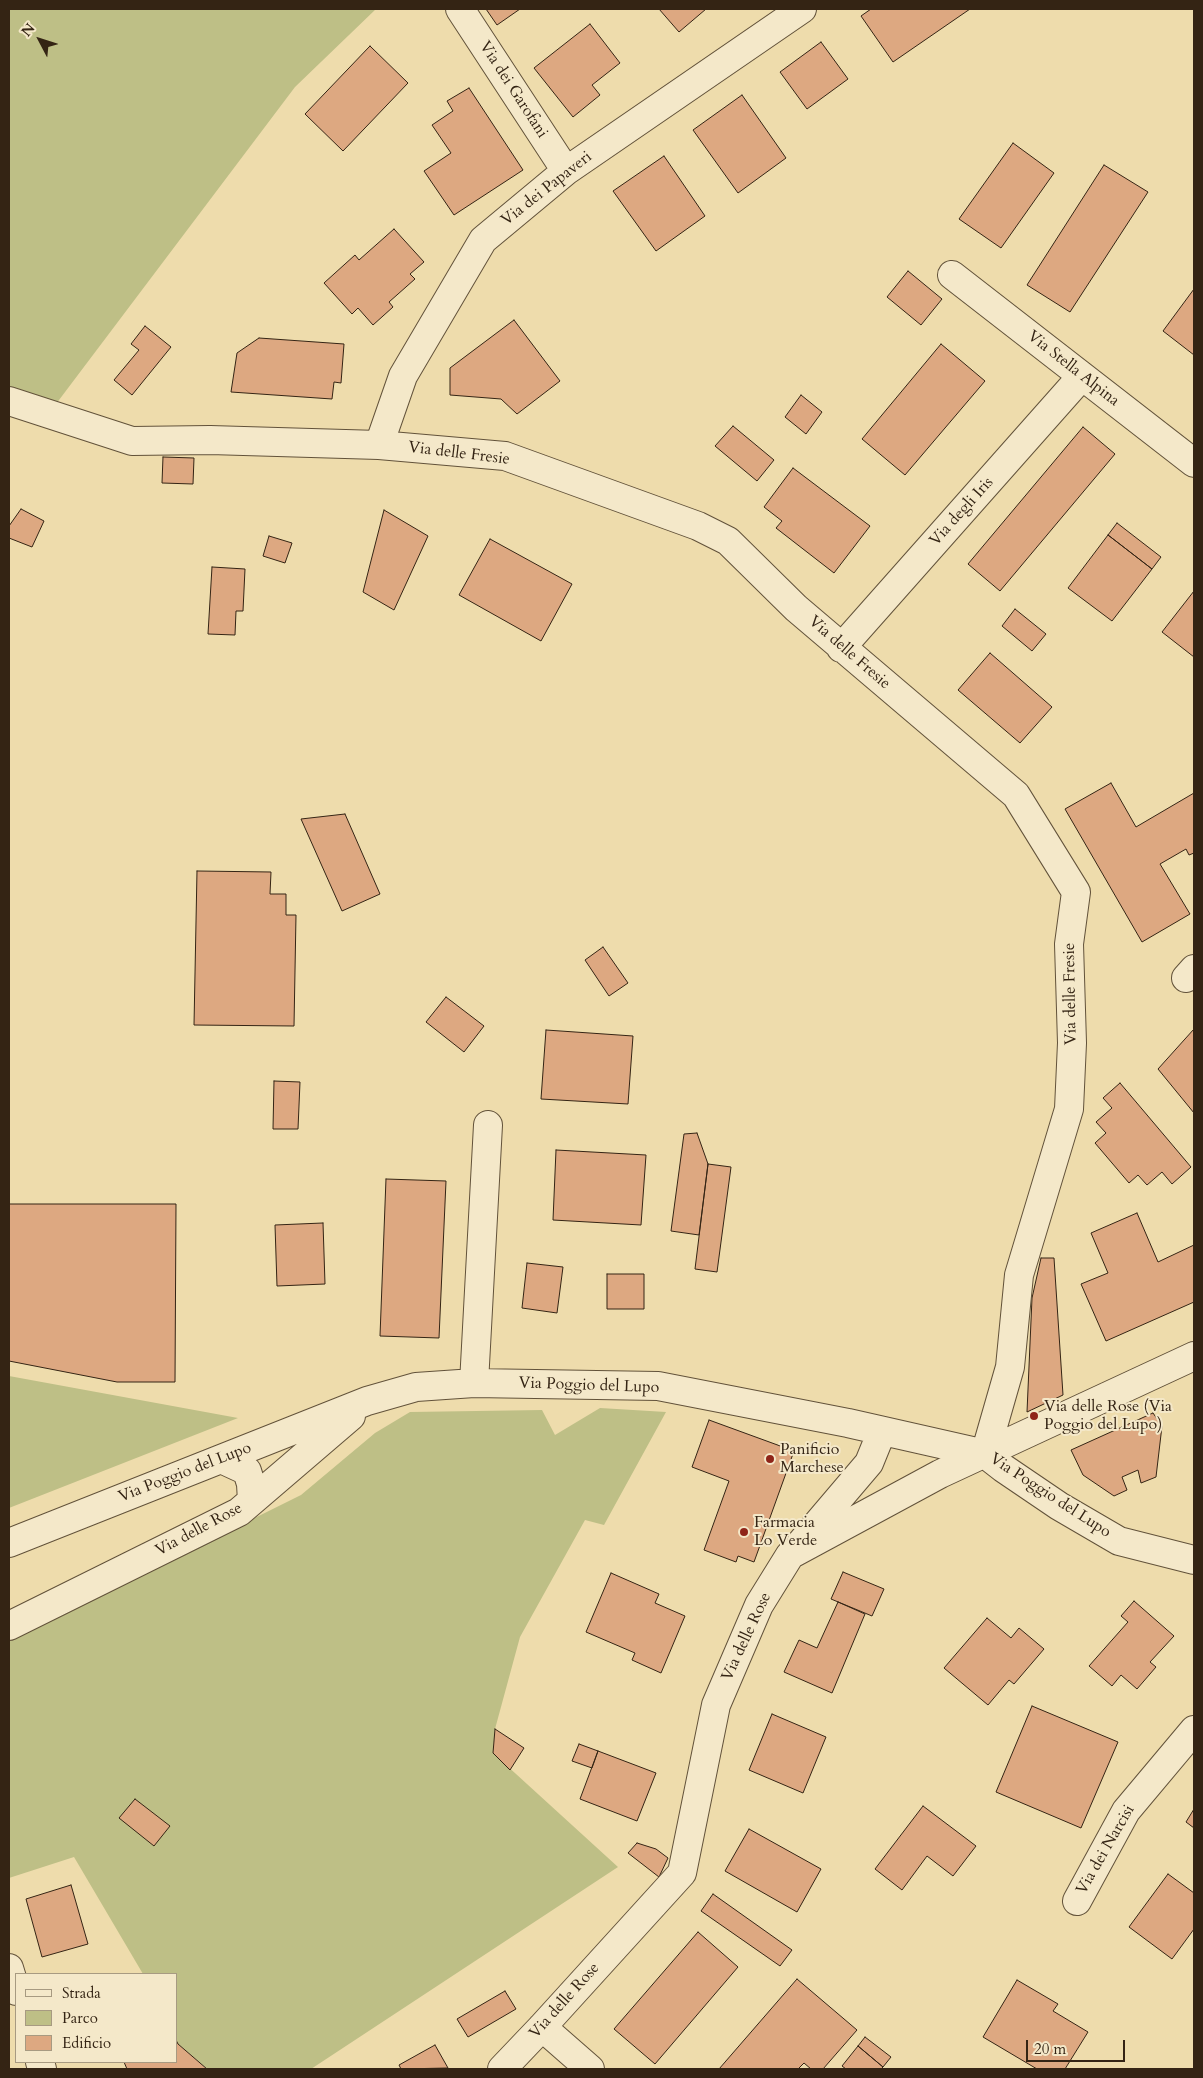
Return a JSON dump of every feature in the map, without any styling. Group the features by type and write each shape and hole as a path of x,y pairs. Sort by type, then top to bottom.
{"street":[{"name":"Via dei Garofani","path":"460,9 566,171"},
{"name":"Via dei Papaveri","path":"379,445 403,376 483,240 566,171 802,9"},
{"name":"Via Stella Alpina","path":"952,274 1194,464"},
{"name":"Via degli Iris","path":"841,648 1082,376"},
{"name":"Via delle Fresie","path":"9,401 132,441 210,440 379,445 505,456 698,526 728,541 796,608 841,648 1016,795 1076,892 1069,944 1072,1043 1069,1109 1019,1275 1010,1367 985,1454"},
{"path":"474,1383 488,1126"},
{"name":"Via delle Rose","path":"502,2069 542,2028 682,1873 716,1705 759,1605 790,1555 940,1474 1194,1356"},
{"name":"Via Poggio del Lupo","path":"9,1543 367,1402 416,1387 474,1383 658,1386 882,1431 985,1454 1059,1506 1119,1541 1194,1560"},
{"name":"Via delle Rose","path":"9,1626 239,1512 367,1402"},
{"path":"790,1555 869,1463 882,1431"},
{"path":"221,1459 247,1471 252,1484 252,1501"},
{"name":"Via dei Narcisi","path":"1077,1901 1126,1811 1194,1730"},
{"path":"9,1968 15,1988"},
{"path":"542,2028 590,2069"}],"green space":[{"path":"9,9 376,9 295,87 56,404 9,388"},
{"path":"9,1376 238,1418 9,1508"},
{"path":"600,1408 666,1412 604,1525 585,1520 520,1637 495,1729 493,1753 618,1867 311,2069 207,2069 178,2044 178,1973 142,1973 74,1857 9,1878 9,1640 301,1495 375,1433 410,1412 542,1410 555,1435"}],"building":[{"path":"486,9 520,9 497,25"},
{"path":"659,9 706,9 679,32"},
{"path":"871,9 970,9 893,62 861,16"},
{"path":"590,24 620,63 592,85 600,95 573,117 534,68"},
{"path":"821,42 848,79 807,109 780,72"},
{"path":"370,46 408,83 343,151 305,114"},
{"path":"469,88 523,170 454,215 424,171 451,153 432,125 453,111 447,101"},
{"path":"742,95 786,158 738,193 693,130"},
{"path":"1013,143 1054,173 1001,248 959,219"},
{"path":"664,156 705,216 656,251 613,191"},
{"path":"1104,165 1148,192 1070,312 1027,285"},
{"path":"394,229 424,262 410,274 415,279 389,302 393,307 373,325 358,308 352,314 324,283 355,255 359,260"},
{"path":"908,271 942,299 921,325 887,297"},
{"path":"1194,289 1194,355 1163,331"},
{"path":"514,320 560,381 517,414 501,399 450,395 450,368"},
{"path":"145,326 171,347 132,395 114,380 139,350 131,344"},
{"path":"259,338 344,344 341,383 334,382 332,399 231,392 237,353"},
{"path":"941,344 985,381 905,475 862,439"},
{"path":"801,395 822,412 806,434 785,417"},
{"path":"733,426 774,460 757,481 715,446"},
{"path":"1083,427 1115,454 1000,591 968,564"},
{"path":"163,457 194,458 193,484 162,483"},
{"path":"793,468 870,526 834,573 776,528 782,521 764,507"},
{"path":"21,509 44,521 32,547 9,538 9,526"},
{"path":"384,510 428,536 394,610 363,592"},
{"path":"1117,523 1161,557 1152,569 1108,535"},
{"path":"1108,535 1152,569 1112,621 1068,588"},
{"path":"269,536 292,543 285,563 263,556"},
{"path":"490,539 572,584 541,641 459,595"},
{"path":"212,567 245,569 243,611 236,611 235,635 208,634"},
{"path":"1194,591 1194,657 1162,632"},
{"path":"1015,609 1046,634 1032,651 1002,626"},
{"path":"990,653 1052,707 1020,743 958,690"},
{"path":"1111,783 1136,827 1194,793 1194,853 1189,855 1186,849 1160,864 1190,914 1142,942 1065,809"},
{"path":"345,814 380,894 342,911 301,819"},
{"path":"197,871 271,872 270,894 286,894 286,915 296,915 294,1026 194,1025"},
{"path":"603,947 628,983 609,996 585,960"},
{"path":"446,997 484,1026 464,1052 426,1022"},
{"path":"1194,1029 1194,1113 1158,1069"},
{"path":"546,1030 633,1036 628,1104 541,1099"},
{"path":"274,1081 300,1082 298,1129 273,1129"},
{"path":"1120,1083 1191,1167 1172,1184 1162,1172 1147,1185 1138,1175 1129,1183 1095,1143 1106,1133 1096,1122 1112,1108 1103,1098"},
{"path":"697,1133 708,1164 699,1235 671,1231 684,1134"},
{"path":"556,1150 646,1155 641,1225 553,1220"},
{"path":"708,1164 731,1167 717,1272 695,1269"},
{"path":"386,1179 446,1181 439,1338 380,1336"},
{"path":"9,1204 176,1204 175,1382 117,1382 9,1361"},
{"path":"1137,1213 1158,1262 1194,1245 1194,1302 1106,1341 1081,1284 1108,1273 1091,1233"},
{"path":"323,1223 325,1284 277,1286 275,1225"},
{"path":"1041,1258 1054,1258 1063,1395 1027,1412 1032,1298"},
{"path":"527,1263 563,1267 557,1313 522,1308"},
{"path":"607,1274 644,1274 644,1309 607,1309"},
{"path":"1153,1413 1162,1426 1156,1477 1141,1483 1138,1470 1122,1477 1127,1490 1114,1496 1083,1475 1071,1450"},
{"path":"709,1420 794,1451 754,1562 738,1556 736,1562 704,1550 729,1481 692,1467"},
{"path":"843,1572 884,1589 872,1616 831,1599"},
{"path":"611,1573 659,1594 655,1603 685,1616 661,1673 632,1660 635,1653 586,1632"},
{"path":"1134,1601 1174,1636 1150,1662 1156,1667 1137,1689 1121,1675 1112,1686 1089,1666 1128,1622 1121,1616"},
{"path":"838,1602 865,1614 832,1693 784,1672 799,1640 817,1648"},
{"path":"987,1618 1011,1638 1019,1628 1044,1649 1014,1684 1009,1680 988,1705 944,1668"},
{"path":"1032,1706 1118,1742 1081,1828 996,1792"},
{"path":"772,1714 826,1737 803,1793 749,1770"},
{"path":"495,1729 524,1748 510,1770 493,1753"},
{"path":"579,1744 598,1751 592,1768 572,1761"},
{"path":"598,1751 656,1773 637,1821 580,1799"},
{"path":"135,1799 170,1826 154,1846 119,1818"},
{"path":"923,1806 976,1846 953,1876 927,1856 902,1890 875,1869"},
{"path":"1194,1809 1194,1828 1186,1822"},
{"path":"749,1829 821,1869 797,1912 725,1871"},
{"path":"637,1843 656,1849 668,1858 659,1877 628,1853"},
{"path":"1168,1874 1194,1893 1194,1929 1172,1959 1129,1927"},
{"path":"71,1885 88,1944 42,1957 26,1899"},
{"path":"713,1894 792,1950 780,1966 701,1911"},
{"path":"698,1932 738,1967 655,2064 614,2029"},
{"path":"797,1979 857,2030 823,2069 811,2069 804,2063 798,2069 719,2069"},
{"path":"1017,1980 1058,2004 1053,2011 1088,2032 1065,2069 1037,2069 983,2037"},
{"path":"505,1991 516,2009 468,2037 457,2019"},
{"path":"865,2037 891,2057 883,2067 858,2046"},
{"path":"178,2044 207,2069 127,2069 124,2063 178,2063"},
{"path":"435,2045 448,2068 401,2069 399,2065"},
{"path":"858,2046 883,2067 881,2069 846,2069 842,2066"}],"place":[{"name":"Via delle Rose (Via Poggio del Lupo)","path":"1034,1416"},
{"name":"Panificio Marchese","path":"770,1459"},
{"name":"Farmacia Lo Verde","path":"744,1532"}]}
